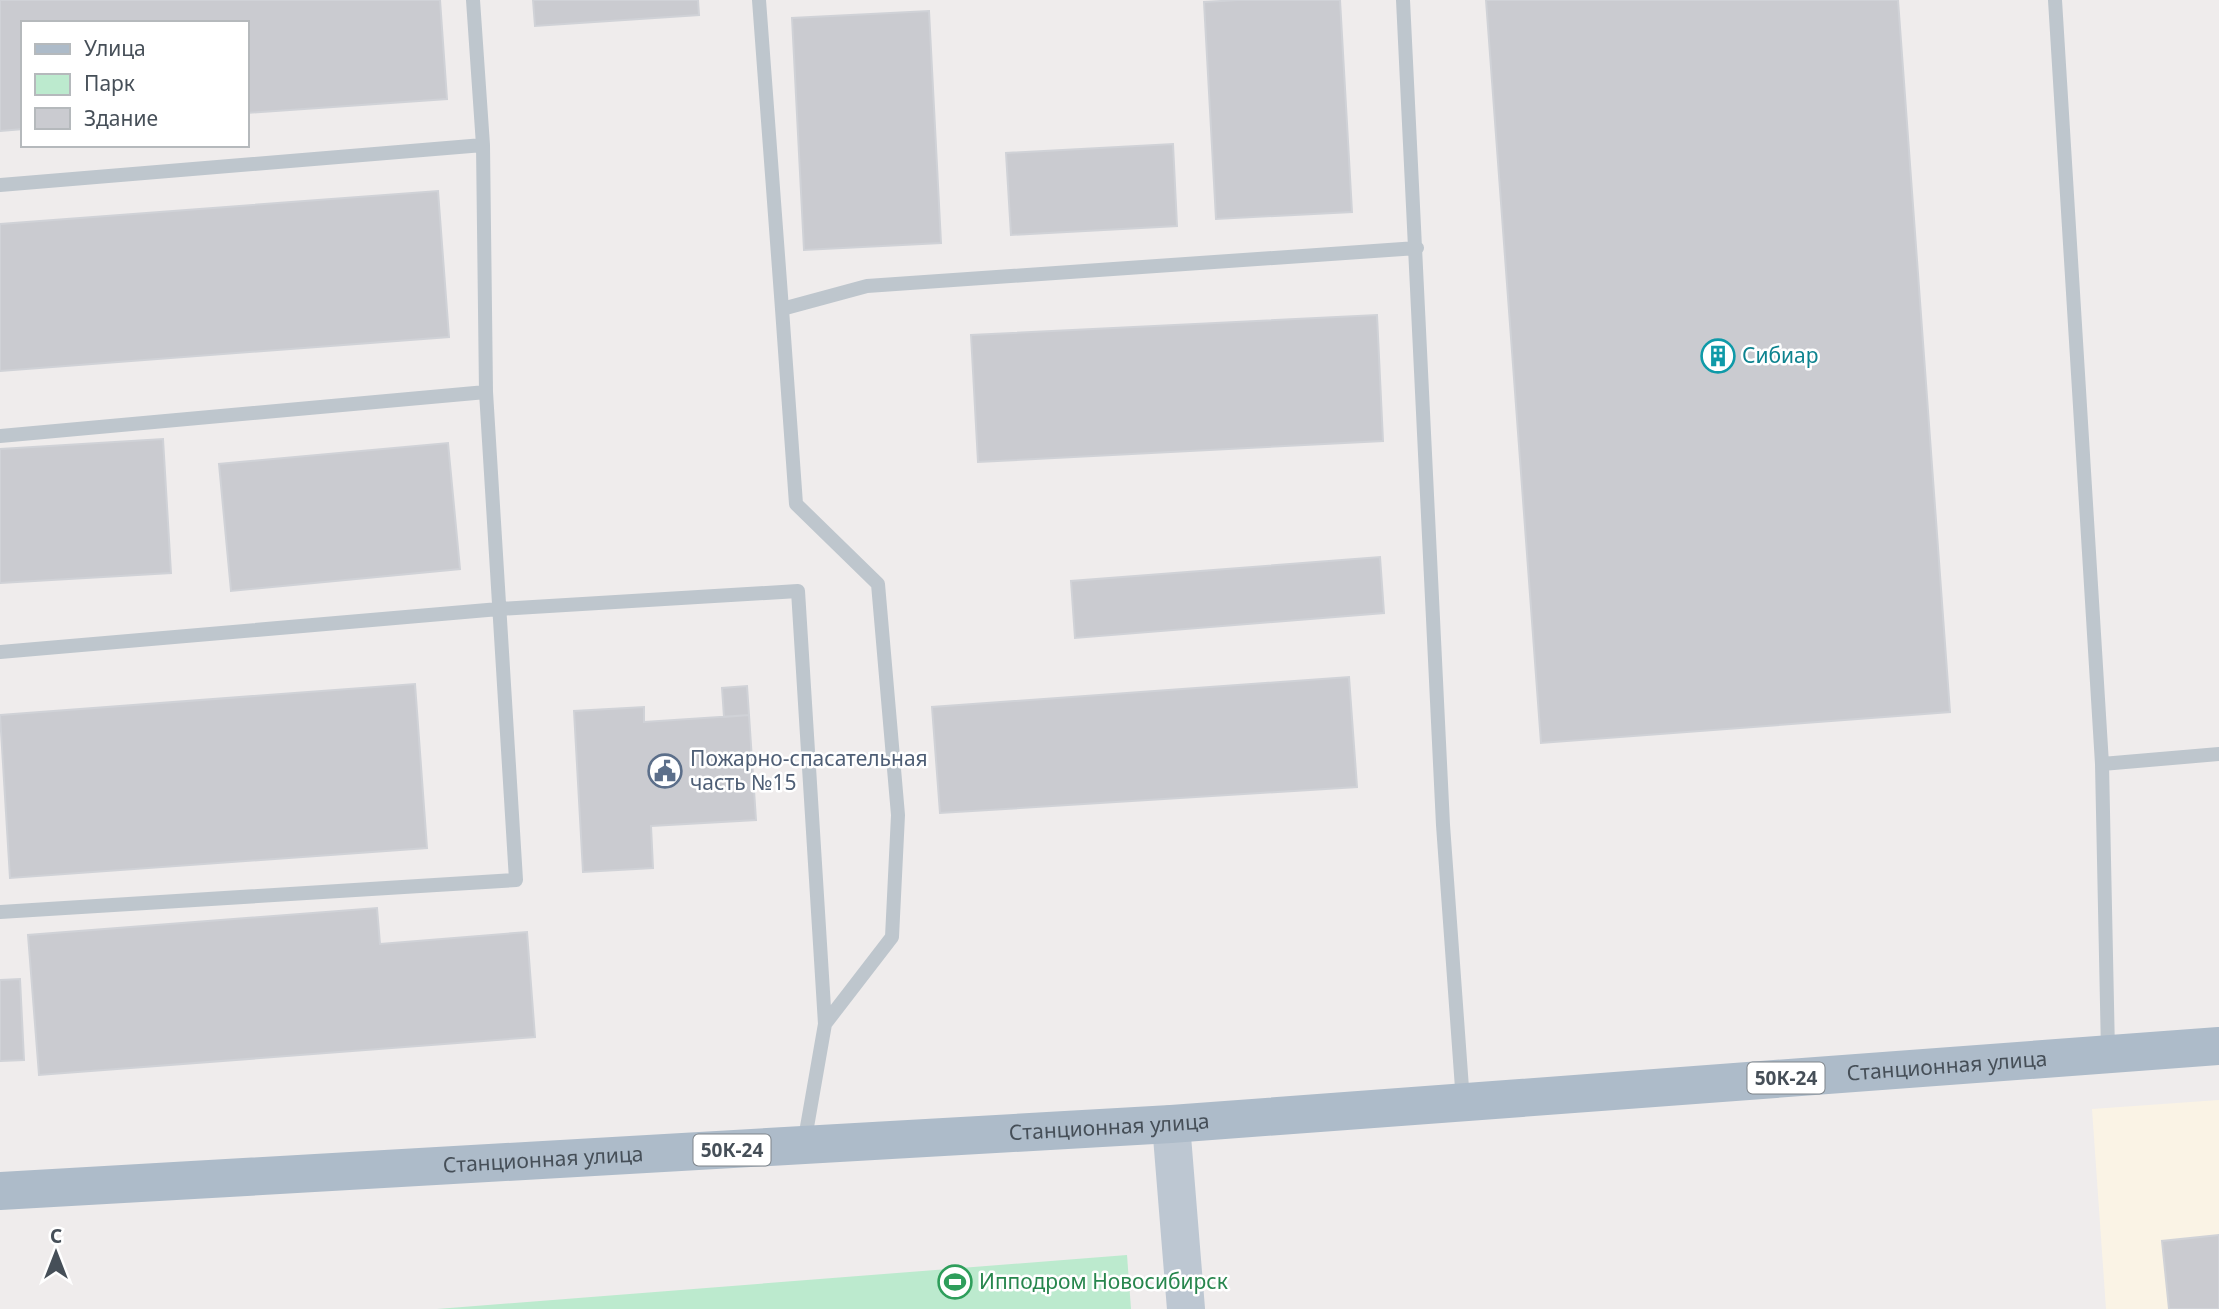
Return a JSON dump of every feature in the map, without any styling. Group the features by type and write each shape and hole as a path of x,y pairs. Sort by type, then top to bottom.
{"main road":[{"name":"Станционная улица","path":"0,1191 1171,1124 2219,1046"}],"street":[{"path":"1171,1124 1186,1309"}],"lane":[{"path":"0,912 516,880 486,392 483,145 473,0"},
{"path":"759,0 796,504 878,584 898,815 892,937 825,1024"},
{"path":"1403,0 1443,825 1463,1103"},
{"path":"2055,0 2102,764 2108,1054"},
{"path":"0,185 483,145"},
{"path":"782,309 867,286 1417,248"},
{"path":"0,436 486,392"},
{"path":"0,652 499,609 798,590 825,1024 803,1146"},
{"path":"2102,764 2219,754"}],"shaded area":[{"path":"2219,1100 2219,1309 2106,1309 2092,1109"}],"green space":[{"name":"Ипподром Новосибирск","path":"1127,1255 1131,1309 437,1309"}],"building":[{"path":"0,0 440,0 447,99 248,113 248,21 21,21 21,129 0,131"},
{"path":"533,0 698,0 699,15 535,26"},
{"path":"1340,0 1352,212 1216,219 1204,2"},
{"name":"Сибиар","path":"1486,0 1898,0 1950,712 1541,743"},
{"path":"929,11 941,243 804,250 792,18"},
{"path":"1173,144 1177,226 1011,235 1006,153"},
{"path":"438,191 449,337 0,371 0,224"},
{"path":"1377,315 1383,441 978,462 971,335"},
{"path":"163,439 171,573 0,583 0,449"},
{"path":"448,443 460,569 231,591 219,464"},
{"path":"1380,557 1384,613 1075,638 1071,581"},
{"path":"1349,677 1357,787 940,813 932,707"},
{"path":"415,684 427,848 10,878 0,715"},
{"path":"747,686 749,715 724,717 722,688"},
{"name":"Пожарно-спасательная часть №15","path":"644,707 644,722 749,715 756,820 651,826 653,868 583,872 574,711"},
{"path":"377,908 380,944 527,932 535,1037 39,1075 28,935"},
{"path":"20,979 24,1060 0,1061 0,980"},
{"path":"2219,1235 2219,1309 2169,1309 2162,1241"}],"place":[{"name":"Сибиар","path":"1718,356"},
{"name":"Пожарно-спасательная часть №15","path":"665,771"},
{"name":"Ипподром Новосибирск","path":"955,1282"}]}
